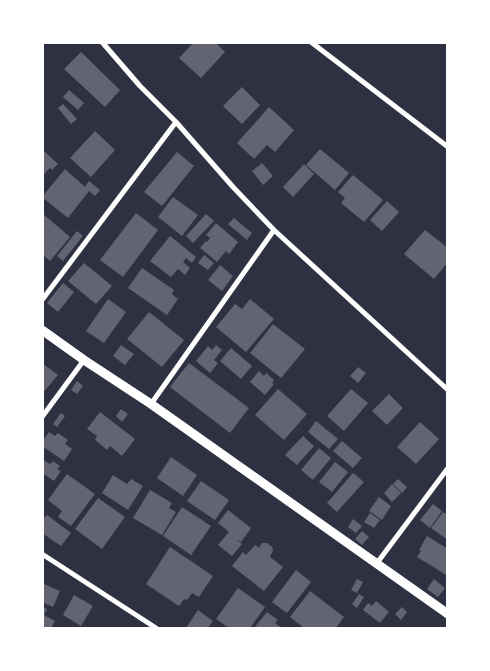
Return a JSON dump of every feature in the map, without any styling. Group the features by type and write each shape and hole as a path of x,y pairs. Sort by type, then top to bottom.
{"street":[{"path":"102,42 140,86 176,122 274,230 448,390"},
{"path":"311,42 448,147"},
{"path":"42,300 176,122"},
{"path":"151,404 274,230"},
{"path":"42,330 151,404 448,614"},
{"path":"42,417 84,360"},
{"path":"377,563 448,468"},
{"path":"42,554 156,628"}],"building":[{"path":"194,42 215,42 225,52 201,78 179,58"},
{"path":"81,52 120,90 105,107 64,69"},
{"path":"242,87 260,105 242,124 223,106"},
{"path":"69,90 84,103 78,110 63,97"},
{"path":"63,104 77,119 71,124 58,108"},
{"path":"269,107 294,130 275,152 267,145 254,159 237,143"},
{"path":"95,131 115,150 91,177 70,158"},
{"path":"42,149 58,164 52,170 50,168 42,176"},
{"path":"320,149 349,173 335,190 306,165"},
{"path":"177,152 194,166 162,206 144,192"},
{"path":"262,163 273,176 263,185 252,171"},
{"path":"304,164 314,174 293,197 283,187"},
{"path":"65,169 85,187 89,181 100,190 95,196 89,191 68,218 42,197"},
{"path":"353,175 383,200 364,222 341,203 345,198 338,192"},
{"path":"173,197 198,215 182,236 158,217"},
{"path":"387,201 399,212 382,231 370,220"},
{"path":"42,213 70,237 50,261 42,254"},
{"path":"136,213 158,230 123,277 100,260"},
{"path":"206,214 214,221 193,243 186,236"},
{"path":"234,218 252,233 247,240 228,224"},
{"path":"216,223 238,242 229,254 226,251 217,262 200,248 210,238 206,235"},
{"path":"425,230 448,248 448,262 434,279 404,254"},
{"path":"77,231 83,236 63,261 57,256"},
{"path":"170,236 196,257 192,263 186,258 183,262 190,268 185,275 178,269 171,277 150,261"},
{"path":"204,255 214,263 208,270 198,263"},
{"path":"84,263 112,286 96,304 68,281"},
{"path":"220,265 233,276 222,291 208,280"},
{"path":"142,268 174,290 172,294 178,299 167,315 128,288"},
{"path":"63,283 74,292 58,312 47,303"},
{"path":"108,299 126,312 104,343 86,331"},
{"path":"250,299 274,319 246,352 216,327 235,304 242,309"},
{"path":"149,312 184,340 162,367 127,339"},
{"path":"273,324 305,349 281,378 250,353"},
{"path":"121,345 134,354 125,365 113,356"},
{"path":"216,345 222,350 214,360 218,363 210,373 196,361 208,346 212,350"},
{"path":"231,348 252,366 241,379 220,361"},
{"path":"42,363 58,375 42,394"},
{"path":"189,363 249,408 230,433 170,387"},
{"path":"358,367 366,373 358,383 350,376"},
{"path":"259,371 264,376 266,373 274,380 272,383 274,384 265,395 250,382"},
{"path":"77,381 83,386 77,394 71,390"},
{"path":"278,389 307,414 284,440 255,415"},
{"path":"351,389 368,403 344,431 327,416"},
{"path":"389,394 403,408 387,425 372,411"},
{"path":"121,409 128,414 122,422 116,416"},
{"path":"100,412 135,439 122,456 110,446 107,450 95,440 97,436 87,429"},
{"path":"61,413 65,416 57,427 53,424"},
{"path":"316,421 338,439 329,449 308,432"},
{"path":"420,422 439,439 416,464 397,447"},
{"path":"49,432 55,436 58,433 68,440 65,444 72,449 64,461 42,446 42,442"},
{"path":"303,436 314,446 297,465 285,455"},
{"path":"342,441 362,458 353,468 333,451"},
{"path":"319,448 331,458 313,480 301,470"},
{"path":"171,457 197,475 183,496 157,478"},
{"path":"42,459 50,464 53,461 60,466 57,469 61,471 54,481 42,473"},
{"path":"335,462 348,472 332,492 319,482"},
{"path":"353,473 364,482 337,512 327,503"},
{"path":"67,474 95,494 71,526 58,517 62,511 48,500"},
{"path":"113,475 127,484 131,479 143,486 128,510 102,493"},
{"path":"398,479 407,487 402,493 393,484"},
{"path":"201,481 229,500 215,520 187,501"},
{"path":"392,484 401,493 392,502 384,493"},
{"path":"150,490 172,503 169,508 176,512 162,535 133,518"},
{"path":"379,497 391,506 382,520 369,511"},
{"path":"98,498 125,517 102,549 75,529"},
{"path":"433,504 442,511 430,528 420,520"},
{"path":"182,507 211,526 191,555 163,536"},
{"path":"228,510 251,528 241,542 236,539 242,544 232,556 218,545 229,532 218,523"},
{"path":"443,512 448,515 448,540 431,528"},
{"path":"370,513 380,520 374,528 364,522"},
{"path":"47,515 71,533 61,546 42,533 42,520"},
{"path":"353,519 362,526 356,533 348,527"},
{"path":"362,531 369,537 362,545 355,539"},
{"path":"427,536 448,549 448,576 417,557"},
{"path":"262,543 267,543 272,547 273,550 270,557 283,567 264,591 232,566 243,552 246,555 255,545 259,548"},
{"path":"170,547 213,576 199,597 192,593 179,606 146,584"},
{"path":"296,570 311,582 287,613 272,602"},
{"path":"357,579 363,582 357,593 351,590"},
{"path":"434,579 445,588 438,597 427,589"},
{"path":"42,583 60,591 53,607 42,602"},
{"path":"238,588 265,607 250,628 229,628 216,619"},
{"path":"310,591 344,617 336,628 304,628 290,617"},
{"path":"359,594 364,597 357,608 352,604"},
{"path":"74,595 93,606 81,626 63,615"},
{"path":"376,601 389,612 380,623 363,610 368,603 372,606"},
{"path":"42,607 47,609 44,615 55,621 51,628 42,628"},
{"path":"402,607 407,612 401,620 395,614"},
{"path":"198,610 213,621 208,628 186,628"},
{"path":"267,612 278,620 275,623 282,628 254,628"}]}
